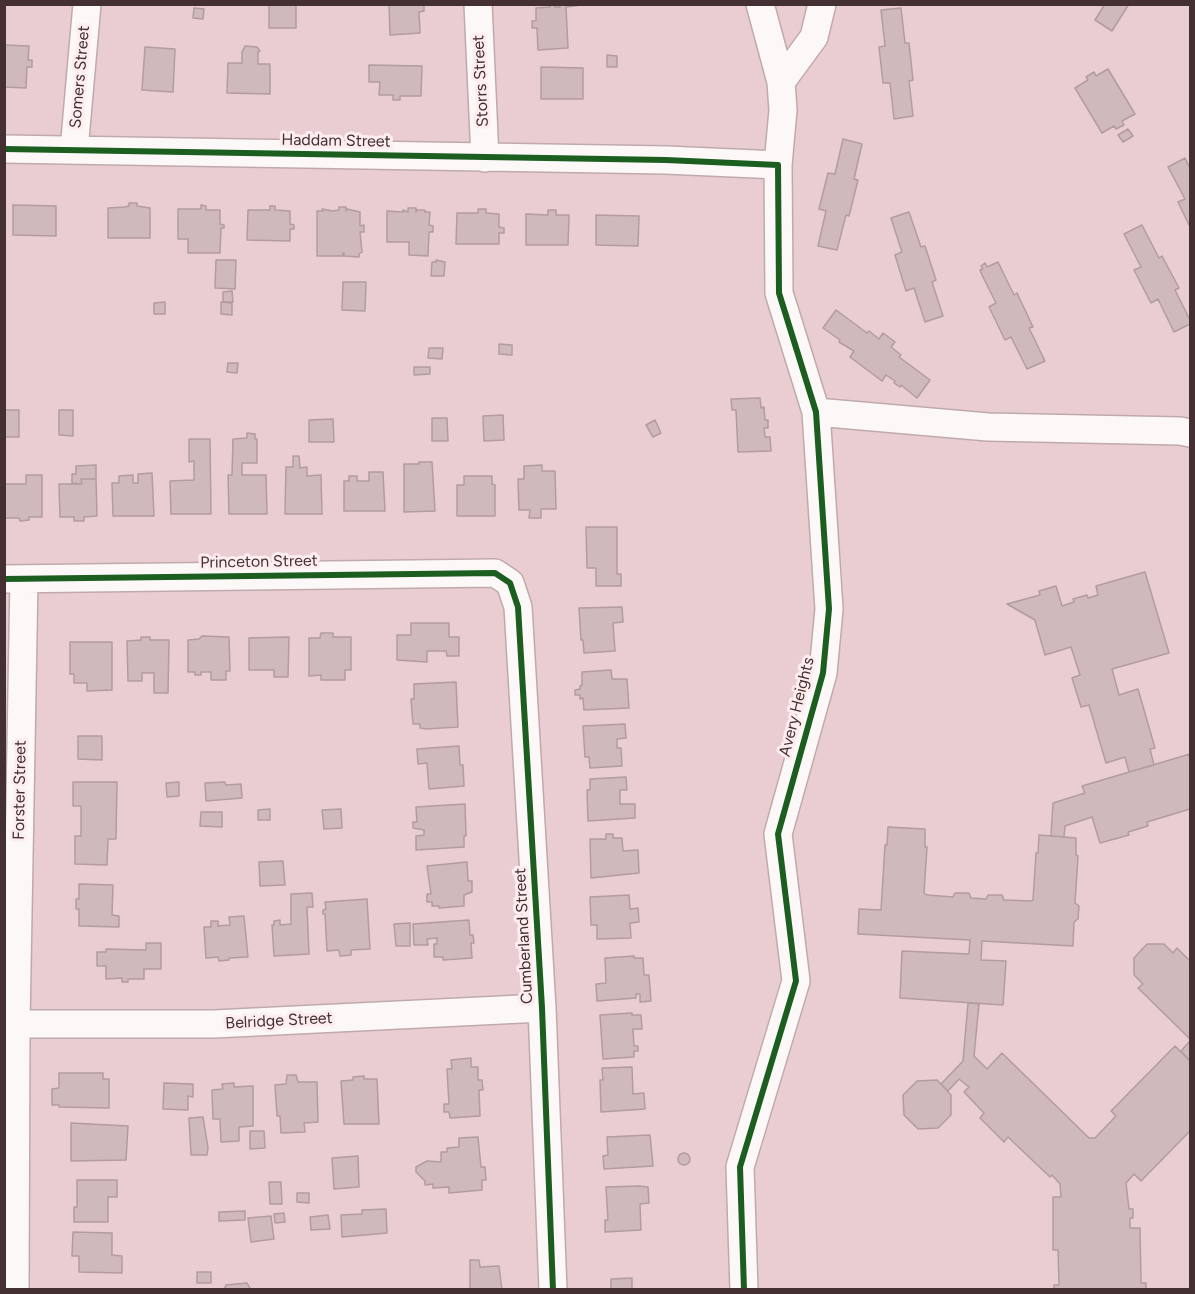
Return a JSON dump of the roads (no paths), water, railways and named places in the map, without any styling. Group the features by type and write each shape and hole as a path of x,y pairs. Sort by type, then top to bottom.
{"street":[{"name":"Somers Street","path":"74,150 87,4"},
{"name":"Storrs Street","path":"478,4 485,158"},
{"name":"Avery Heights","path":"744,1290 740,1167 796,981 778,834 823,673 829,609 816,412 779,293 778,165 783,110 782,82 760,4"},
{"path":"782,82 814,37 822,4"},
{"name":"Haddam Street","path":"4,149 666,160 778,165"},
{"path":"816,412 988,427 1191,433"},
{"name":"Princeton Street","path":"14,579 495,573 510,583"},
{"name":"Forster Street","path":"14,579 15,1290"},
{"name":"Cumberland Street","path":"510,583 518,607 542,1008 553,1290"},
{"name":"Belridge Street","path":"16,1024 214,1024 542,1008"}]}
